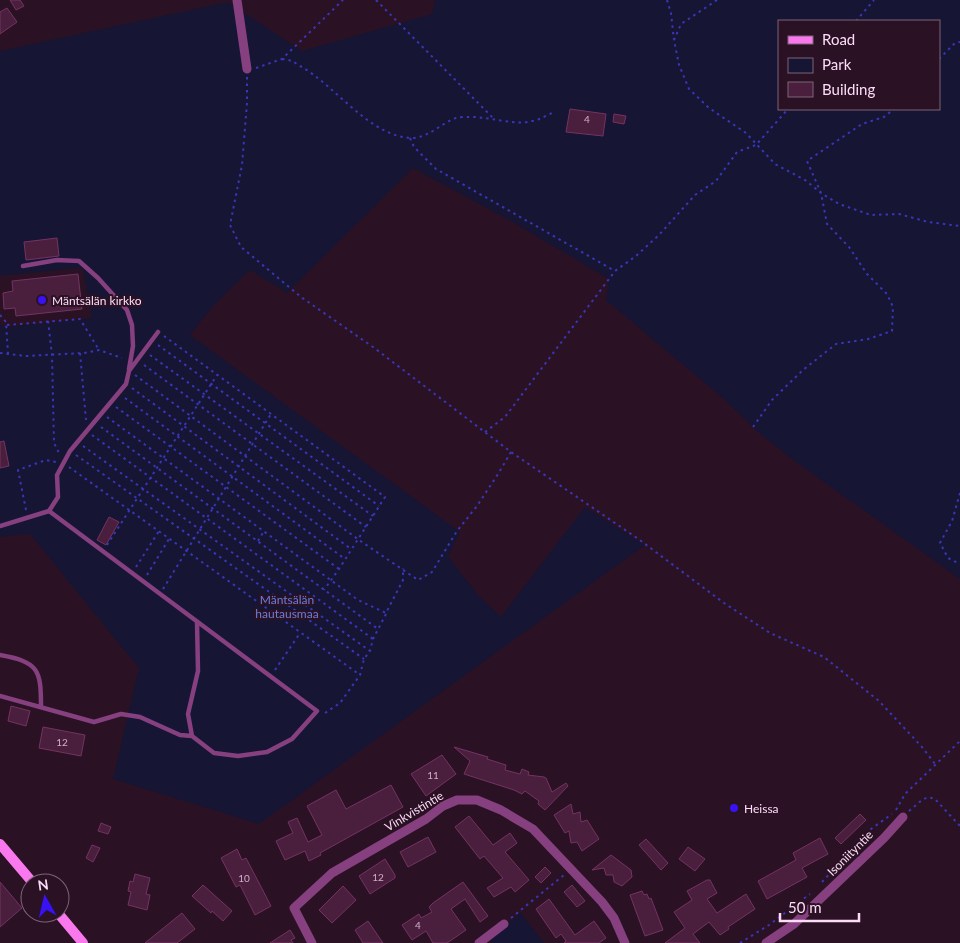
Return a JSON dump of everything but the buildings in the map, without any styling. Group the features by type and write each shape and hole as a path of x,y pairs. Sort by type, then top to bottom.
{"main road":[{"path":"0,844 25,873"},
{"path":"66,923 82,943"}],"street":[{"path":"237,0 247,69"},
{"name":"Vinkvistintie","path":"312,943 294,908 332,873 426,819 443,806 458,800 476,800 501,810 533,829 602,902 614,918 626,943"},
{"name":"Isoniityntie","path":"766,943 794,924 839,882 896,824 899,814"},
{"path":"479,943 504,924"}],"lane":[{"path":"0,526 49,511 58,497 57,475 70,451 126,384 133,346 132,325 127,310 80,261 57,260 23,266"},
{"path":"128,371 138,361 158,332"},
{"path":"0,696 94,722 121,714 140,717 180,735 192,736 214,753 238,756 267,752 292,739 317,711 49,511"},
{"path":"192,736 188,714 198,670 196,622"},
{"path":"0,655 16,658 34,666 41,685 41,706"}],"path":[{"path":"343,0 282,58 261,67 247,69 248,102 242,165 230,225 241,247 301,297 373,347 511,452 629,533 732,608 770,633 824,657 879,701 922,747 935,764"},
{"path":"376,0 494,119"},
{"path":"667,0 678,65 689,89 709,108 746,133 776,164 805,180 839,204 871,215 899,214 928,222 960,226"},
{"path":"674,40 681,24 717,0"},
{"path":"857,20 874,0"},
{"path":"940,58 955,44 960,42"},
{"path":"282,58 312,72 362,116 391,134 410,138 420,137 456,118 479,116 532,122 554,112"},
{"path":"485,432 506,417 615,271 659,236 696,195 716,181 737,152 756,145 787,110"},
{"path":"753,427 772,400 802,370 836,344 868,339 892,331 893,308 887,294 867,274 849,247 827,224 821,193 807,161 862,124 884,117 893,110"},
{"path":"410,138 414,147 436,169 615,271"},
{"path":"0,315 6,322 8,354"},
{"path":"6,325 80,319 99,350"},
{"path":"48,322 52,355 54,443 63,463"},
{"path":"158,332 385,497 359,540 324,590"},
{"path":"152,340 379,506"},
{"path":"0,353 26,356 99,350 122,357 126,362 128,371 359,540 403,568 418,580 432,572 511,452"},
{"path":"144,351 373,516"},
{"path":"80,353 87,432 373,639"},
{"path":"138,361 366,527"},
{"path":"103,552 217,375"},
{"path":"126,384 351,549"},
{"path":"119,394 346,559"},
{"path":"110,402 339,569"},
{"path":"101,413 358,600 386,613"},
{"path":"160,594 271,414"},
{"path":"95,422 378,629"},
{"path":"77,442 370,651"},
{"path":"70,451 364,659"},
{"path":"28,517 18,470 46,460 63,463 360,675"},
{"path":"960,493 952,521 940,543 948,558 960,564"},
{"path":"132,574 159,531"},
{"path":"258,541 264,531"},
{"path":"143,582 170,539"},
{"path":"317,711 325,713 340,703 360,675 364,659 370,651 373,639 403,580 403,568"},
{"path":"270,676 300,632"},
{"path":"896,824 905,794 960,741"},
{"path":"820,884 872,829 928,797 935,799 960,826"},
{"path":"504,924 572,869"},
{"path":"740,943 769,925 814,891"}],"green space":[{"name":"Mäntsälän hautausmaa","path":"435,0 960,0 960,579 796,462 758,432 724,399 606,300 609,279 509,220 413,168 287,293 250,270 215,304 190,335 460,532 448,556 477,594 501,617 585,507 645,545 259,824 113,779 139,668 30,534 0,537 0,323 4,327 92,318 83,270 78,268 0,276 0,51 228,2 302,51 432,14"},
{"path":"521,913 544,943 493,943 489,938"}],"place":[{"name":"Mäntsälän kirkko","path":"42,300"},
{"name":"Heissa","path":"734,808"}]}
